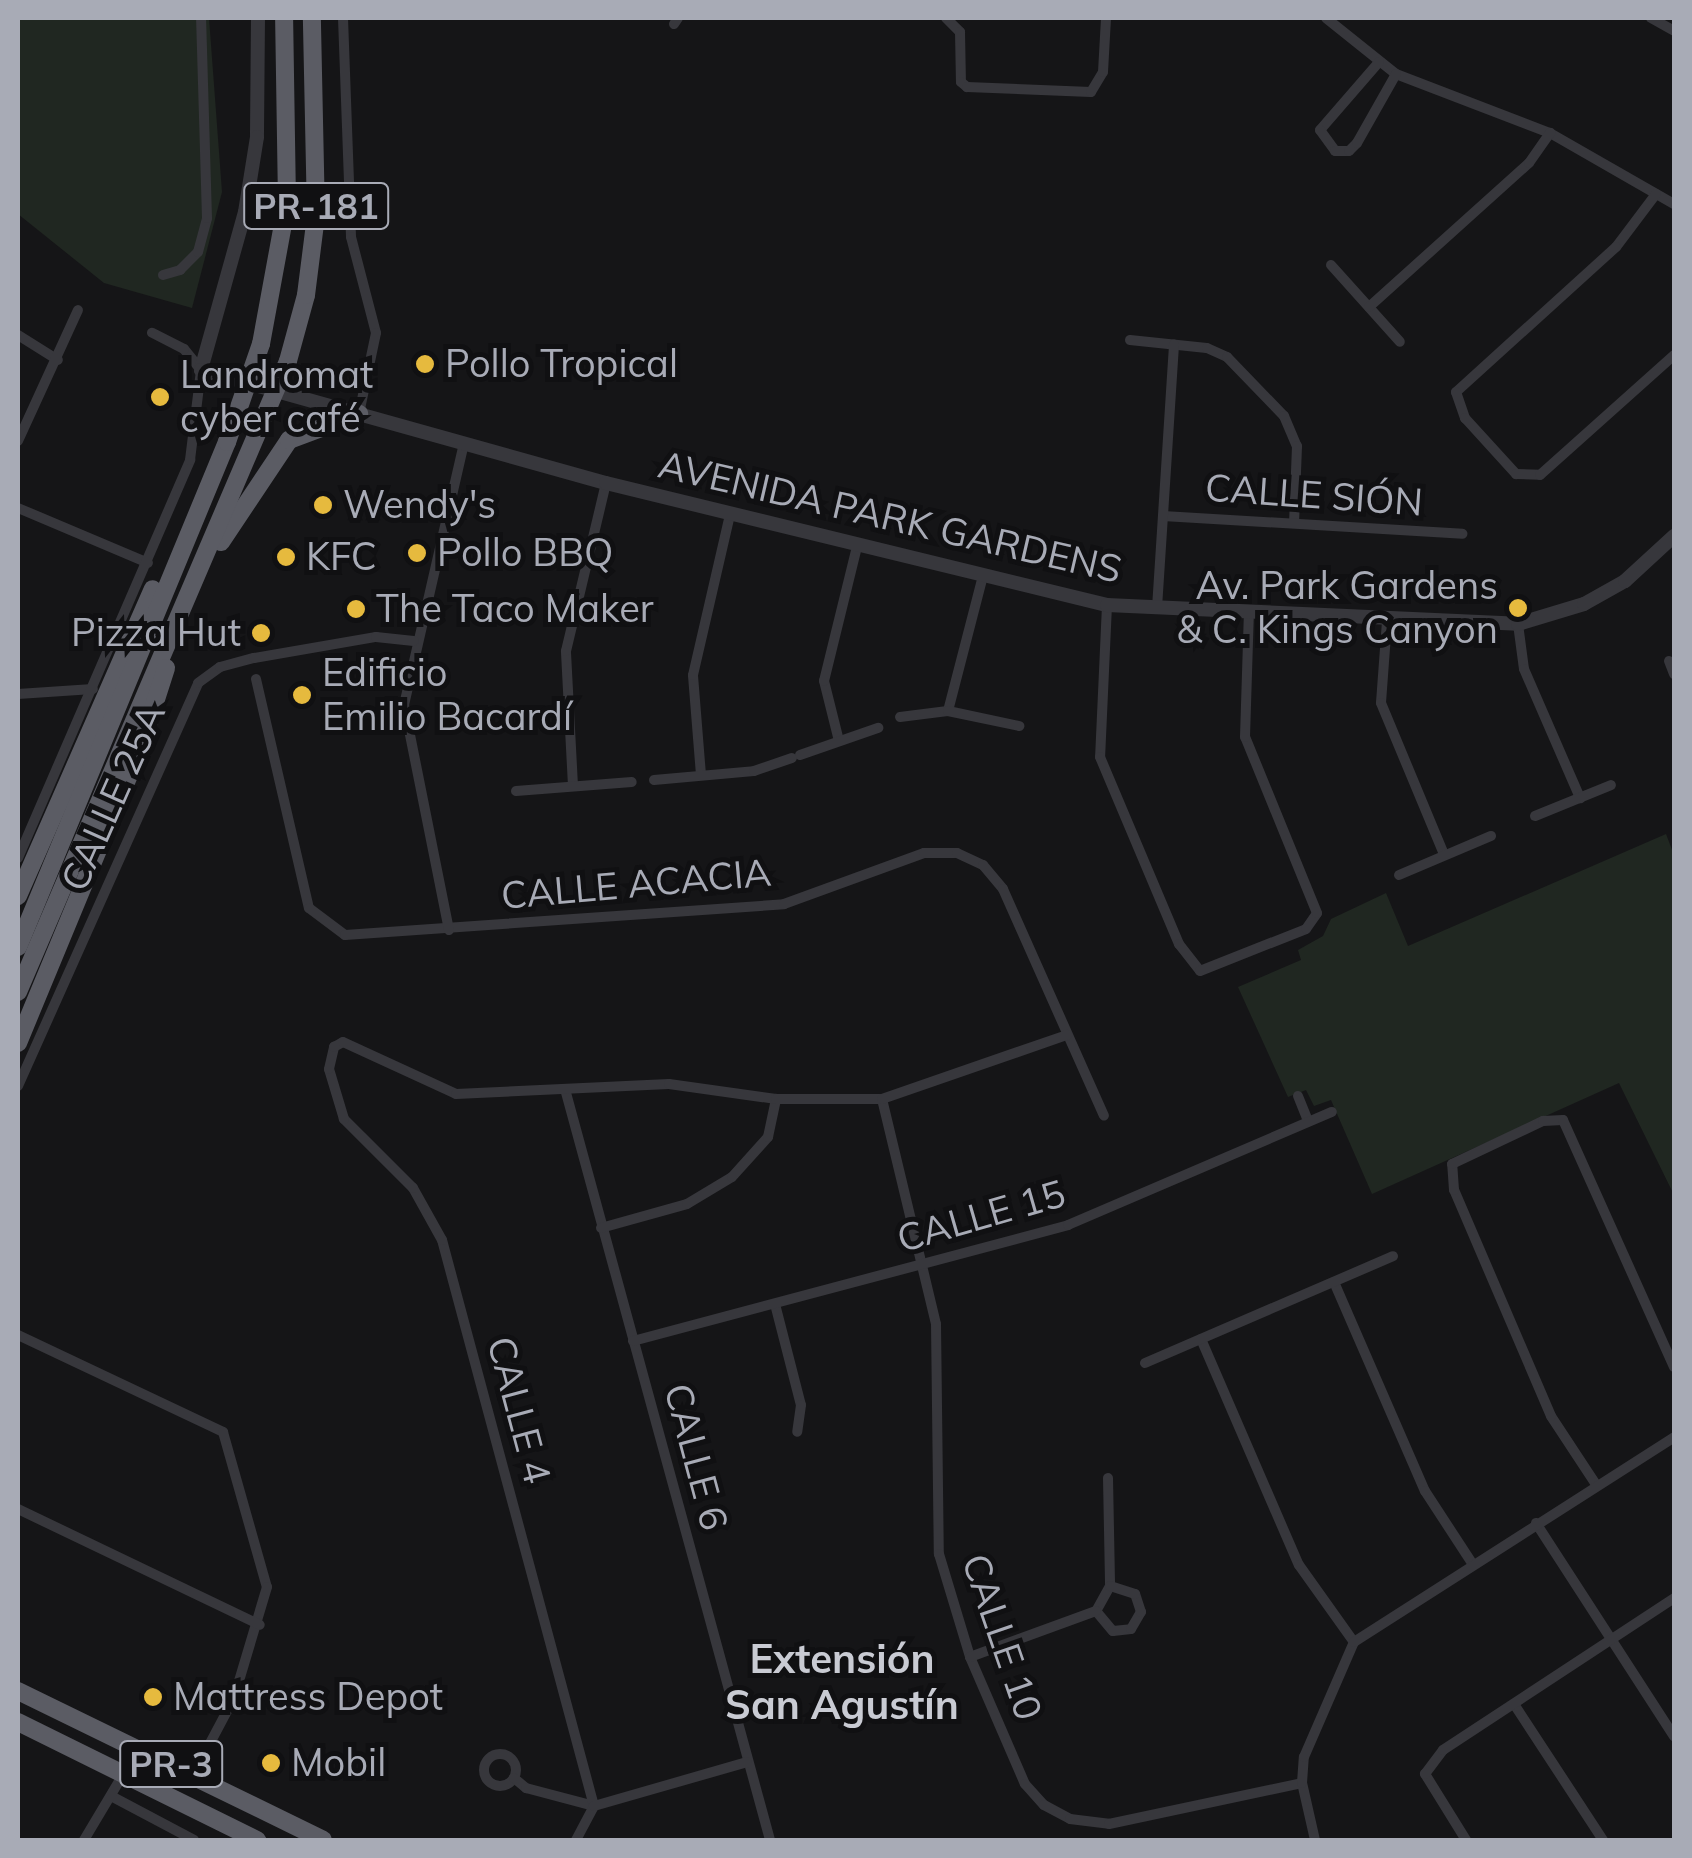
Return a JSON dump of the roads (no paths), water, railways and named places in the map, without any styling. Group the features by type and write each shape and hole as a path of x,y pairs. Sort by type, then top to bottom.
{"highway":[{"name":"PR-181","path":"18,992 250,382 287,202 284,18"},
{"name":"PR-181","path":"18,947 174,630 277,390 312,253 312,18"},
{"path":"205,562 249,506 289,440 359,414"},
{"path":"18,896 189,504 227,442"},
{"path":"18,1044 147,730 174,630"},
{"name":"PR-3","path":"18,1691 323,1840"},
{"name":"PR-3","path":"18,1722 257,1840"}],"street":[{"path":"163,274 180,270 198,252 206,218 201,18"},
{"path":"18,858 190,460 202,370 245,212 257,137 258,18"},
{"path":"343,18 351,236 376,333 359,414"},
{"path":"946,18 960,32 961,82 967,87 1090,92 1104,72 1106,18"},
{"path":"1326,18 1396,74 1550,134 1674,204"},
{"path":"1651,18 1674,31"},
{"path":"1379,62 1320,130 1336,151 1356,143 1396,74"},
{"path":"1369,307 1529,163 1550,134"},
{"path":"1656,194 1616,247 1456,392 1465,418 1516,474 1540,475 1674,355"},
{"path":"1330,266 1400,342"},
{"path":"18,441 78,310"},
{"path":"152,333 184,348 202,370"},
{"path":"18,335 58,360"},
{"path":"1130,340 1227,357 1284,416 1297,446 1294,523"},
{"path":"1156,608 1174,345"},
{"name":"AVENIDA PARK GARDENS","path":"202,370 606,484 1107,605 1387,621 1518,624 1584,604 1624,581 1674,536"},
{"path":"449,930 404,705 414,641 464,444"},
{"path":"573,786 566,651 606,484"},
{"path":"18,508 148,564"},
{"path":"701,775 693,675 730,516"},
{"name":"CALLE SIÓN","path":"1162,516 1462,534"},
{"path":"839,741 824,681 857,547"},
{"path":"948,711 983,576"},
{"path":"1107,605 1100,757 1179,944 1200,970 1306,930 1317,913 1245,737 1248,613"},
{"path":"1387,621 1381,704 1444,854"},
{"path":"1518,624 1524,669 1580,798"},
{"name":"CALLE 25A","path":"18,1086 198,682 220,667 254,658 376,636 414,641"},
{"path":"1669,661 1674,674"},
{"name":"CALLE ACACIA","path":"256,679 308,908 344,936 784,904 924,853 957,852 983,865 1003,890 1104,1116"},
{"path":"18,694 93,688"},
{"path":"900,717 948,711 1019,726"},
{"path":"654,780 754,772 878,728"},
{"path":"516,791 632,782"},
{"path":"1534,816 1611,785"},
{"path":"1399,875 1491,836"},
{"path":"565,1089 669,1084 776,1098 882,1099 1067,1035"},
{"name":"CALLE 4","path":"565,1089 456,1094 343,1042 331,1060 344,1119 413,1188 442,1240 594,1806"},
{"name":"CALLE 6","path":"565,1089 770,1840"},
{"path":"1298,1096 1308,1121"},
{"path":"601,1228 686,1204 732,1177 768,1137 776,1098"},
{"name":"CALLE 10","path":"882,1099 936,1324 939,1554 970,1658 1025,1784 1044,1805 1070,1819 1109,1824 1302,1783"},
{"name":"CALLE 15","path":"634,1341 1068,1225 1332,1112"},
{"path":"1595,1483 1552,1416 1454,1190 1452,1164 1543,1121 1563,1120 1673,1362"},
{"path":"1146,1363 1392,1256"},
{"path":"1334,1282 1425,1491 1472,1563"},
{"path":"774,1304 801,1405 797,1432"},
{"path":"18,1335 223,1432 267,1587 260,1625 234,1698 193,1774"},
{"path":"1201,1340 1300,1565 1354,1642"},
{"path":"1314,1840 1302,1783 1304,1757 1354,1642 1595,1483 1674,1437"},
{"path":"970,1658 1096,1611 1110,1586 1108,1478"},
{"path":"18,1508 260,1625"},
{"path":"1536,1522 1674,1736"},
{"path":"1096,1611 1113,1631 1132,1628 1141,1612 1135,1594 1110,1586"},
{"path":"1466,1840 1425,1774 1442,1750 1674,1598"},
{"path":"1514,1704 1603,1840"},
{"path":"514,1778 526,1788 594,1806 747,1762"},
{"path":"84,1840 124,1773"},
{"path":"111,1796 194,1840"},
{"path":"576,1840 594,1806"}],"place":[{"name":"Pollo Tropical","path":"425,364"},
{"name":"Landromat cyber café","path":"160,397"},
{"name":"Wendy's","path":"323,505"},
{"name":"Pollo BBQ","path":"417,553"},
{"name":"KFC","path":"286,557"},
{"name":"Av. Park Gardens & C. Kings Canyon","path":"1518,608"},
{"name":"The Taco Maker","path":"356,609"},
{"name":"Pizza Hut","path":"261,633"},
{"name":"Edificio Emilio Bacardí","path":"302,695"},
{"name":"Mattress Depot","path":"153,1697"},
{"name":"Mobil","path":"271,1763"}],"district":[{"name":"Extensión San Agustín","path":"842,1681"}]}
